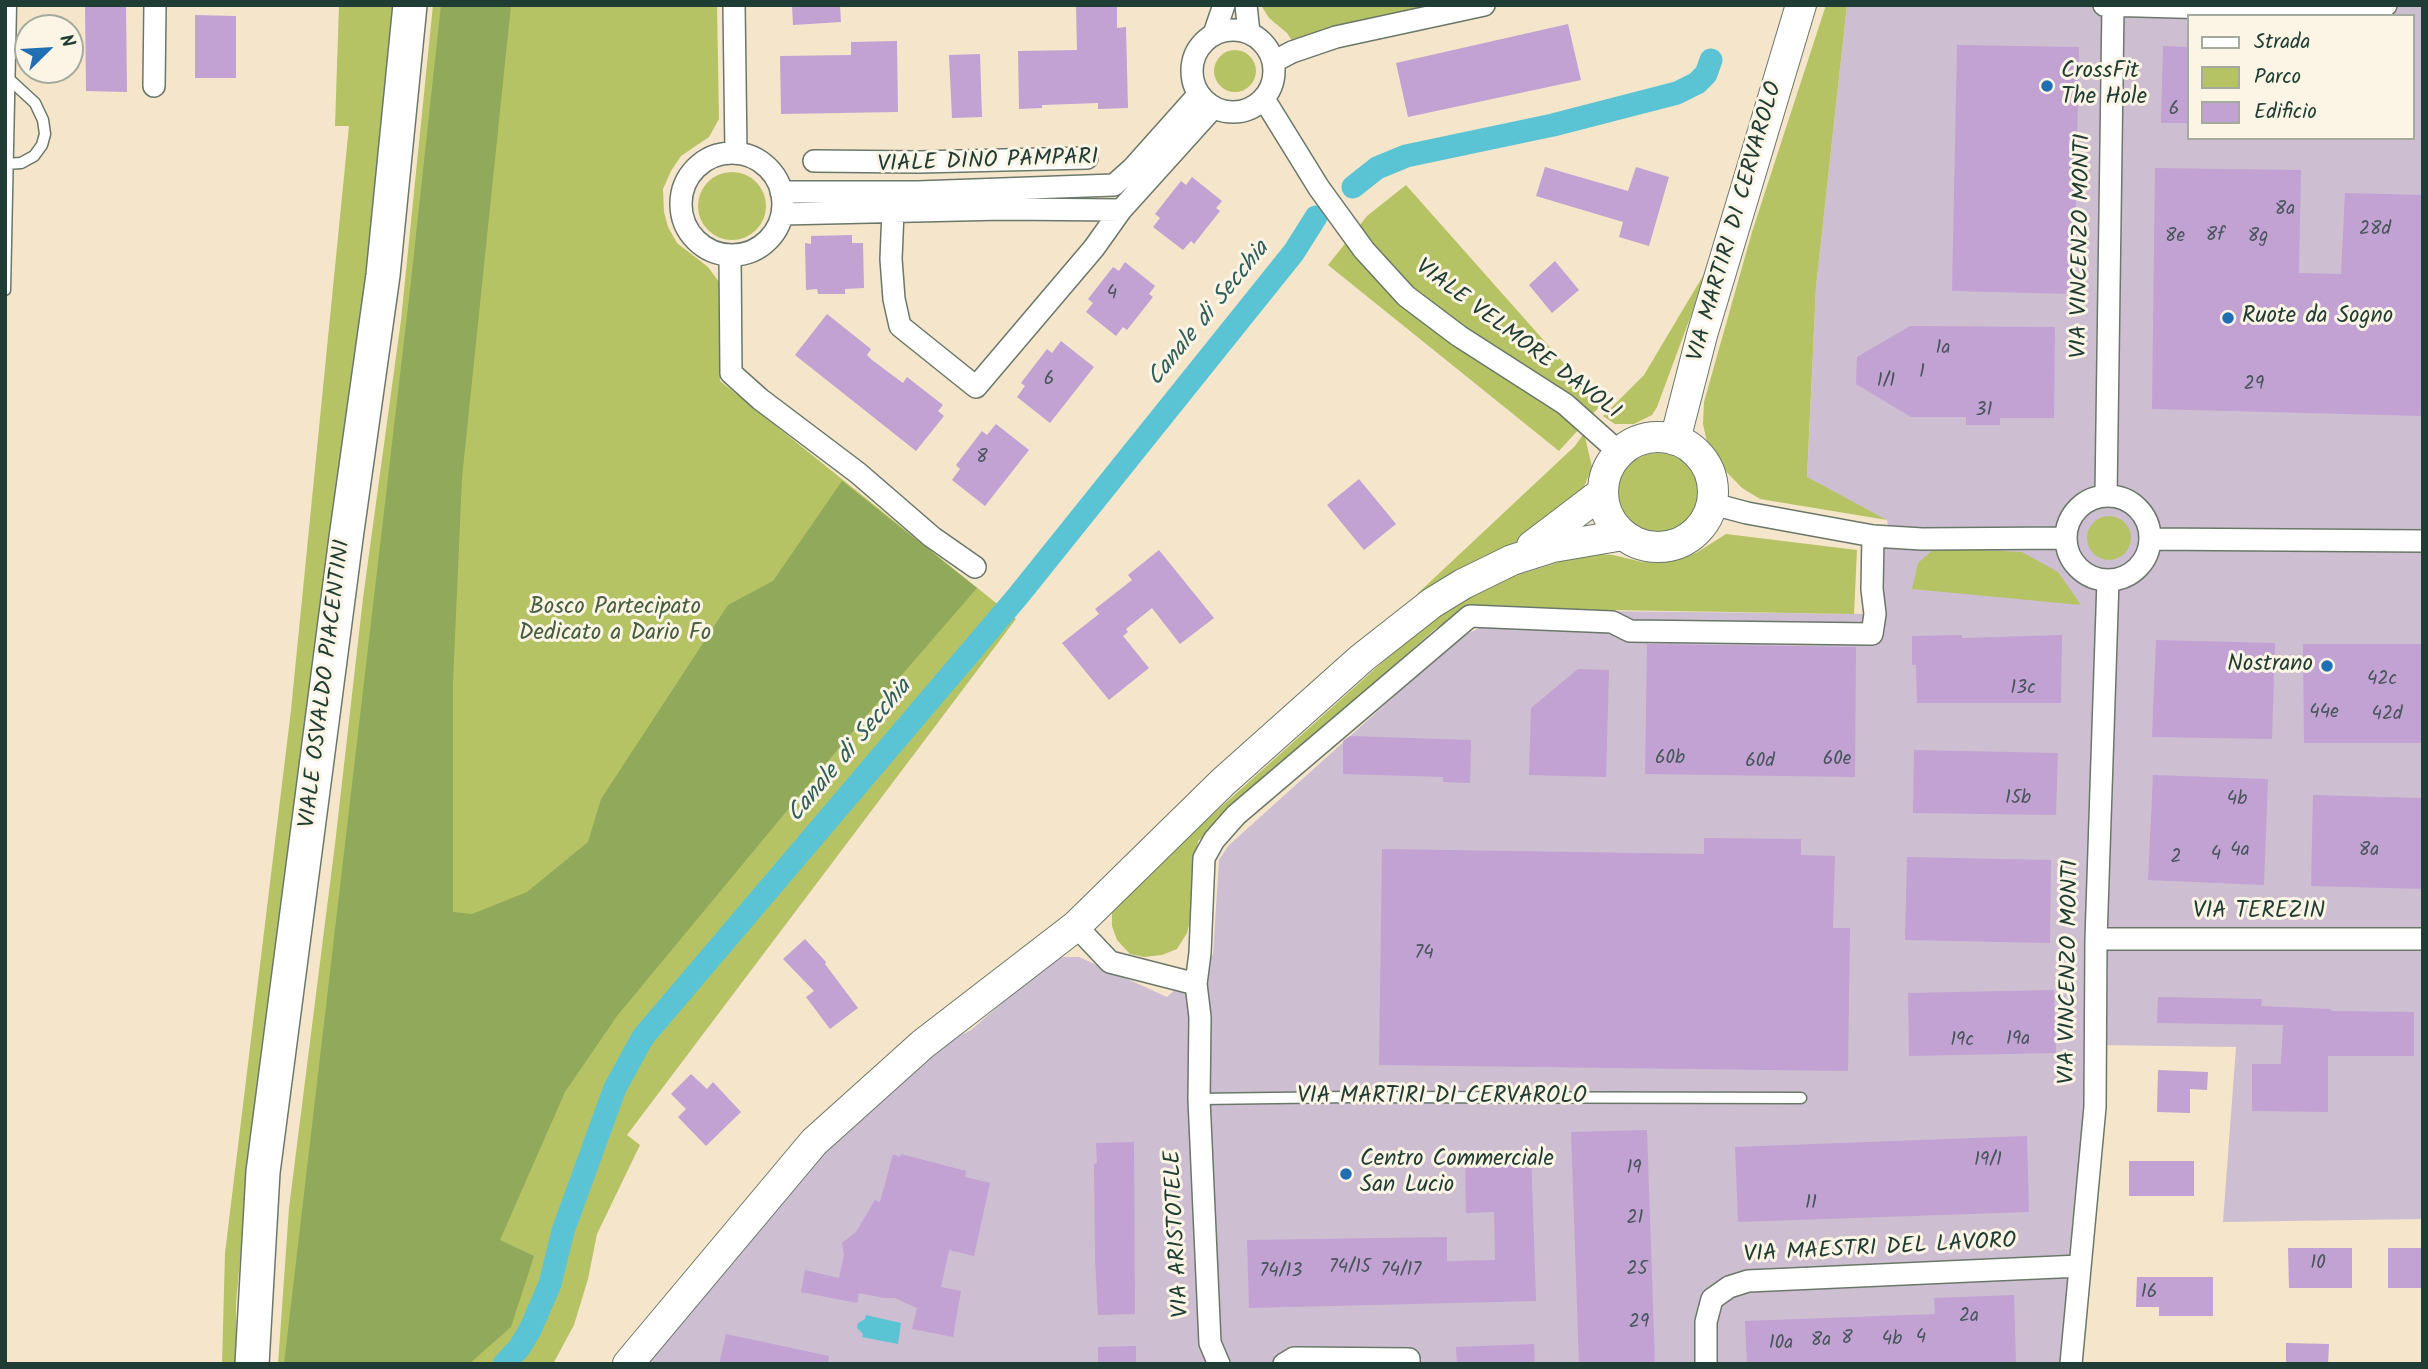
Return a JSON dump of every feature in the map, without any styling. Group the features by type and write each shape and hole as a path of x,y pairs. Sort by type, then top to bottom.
{"main road":[{"name":"VIALE OSVALDO PIACENTINI","path":"252,1364 263,1171 383,275 410,5"},
{"name":"VIA MARTIRI DI CERVAROLO","path":"1675,440 1702,335 1801,5"},
{"path":"1660,437 1675,440 1689,447 1706,465 1713,488 1713,504 1702,526 1684,542 1652,548 1623,535 1608,515 1603,492 1608,471 1620,453 1632,444 1660,437"},
{"path":"1512,560 1572,518 1603,492"},
{"path":"628,1364 814,1142 922,1044 1076,926 1223,782 1362,658 1432,603 1512,560 1553,547 1623,535"}],"street":[{"path":"154,86 155,5"},
{"path":"734,5 736,153"},
{"path":"1214,34 1224,5"},
{"path":"1245,5 1249,33"},
{"path":"1273,62 1292,52 1336,37 1484,5"},
{"path":"2104,5 2356,12 2386,5"},
{"name":"VIA VINCENZO MONTI","path":"2106,496 2113,6"},
{"path":"1235,30 1249,33 1266,46 1273,62 1271,87 1264,99 1254,107 1227,112 1206,101 1191,77 1192,63 1203,42 1214,34 1235,30"},
{"name":"VIALE VELMORE DAVOLI","path":"1264,99 1319,188 1364,250 1406,296 1459,336 1566,404 1620,453"},
{"name":"VIALE DINO PAMPARI","path":"781,192 919,192 1114,185 1206,101"},
{"name":"VIALE DINO PAMPARI","path":"893,211 891,259 894,299 901,326 976,387 1094,248 1206,101"},
{"path":"719,154 751,156 765,165 775,177 781,192 782,214 777,228 758,248 744,254 730,256 714,252 700,244 689,232 682,217 684,185 698,166 719,154"},
{"path":"814,161 919,162 1087,158"},
{"path":"919,162 919,192"},
{"name":"VIALE DINO PAMPARI","path":"782,214 1121,210"},
{"path":"730,256 731,373 760,399 858,473 932,537 975,567"},
{"path":"2106,496 2120,498 2132,504 2142,513 2148,525 2148,552 2142,564 2121,579 2095,578 2083,572 2073,563 2068,551 2067,525 2082,505 2094,498 2106,496"},
{"path":"1713,504 1760,516 1872,536 2066,538"},
{"path":"1199,1099 1200,1017 1196,984 1204,858 1214,840 1236,815 1470,616 1612,622 1630,631 1872,634 1875,614 1872,536"},
{"path":"2150,539 2423,541"},
{"name":"VIA VINCENZO MONTI","path":"2071,1364 2095,1107 2096,939 2108,580"},
{"path":"1076,926 1110,962 1196,984"},
{"name":"VIA TEREZIN","path":"2096,939 2423,939"},
{"name":"VIA ARISTOTELE","path":"1199,1099 1210,1343 1219,1364"},
{"name":"VIA MAESTRI DEL LAVORO","path":"1706,1364 1706,1322 1712,1299 1729,1287 1748,1281 2080,1266"},
{"path":"1284,1364 1294,1358 1409,1359 1409,1364"}],"lane":[{"path":"5,290 7,81 11,5"},
{"path":"6,164 21,163 34,156 42,145 45,134 36,103 7,81"},
{"name":"VIA MARTIRI DI CERVAROLO","path":"1199,1099 1801,1098"}],"shaded area":[{"path":"1847,5 2423,5 2423,1219 2223,1222 2236,1047 2096,1045 2071,1364 645,1364 823,1150 933,1050 971,1030 1048,963 1063,957 1079,957 1167,997 1213,955 1219,860 1228,846 1467,634 1491,622 1496,610 1875,614 1873,536 1890,537 1887,520 1807,478 1816,287"}],"green space":[{"path":"339,5 394,5 369,248 247,1187 236,1303 236,1364 222,1364 225,1253 291,710 349,126 335,126"},
{"name":"Bosco Partecipato Dedicato a Dario Fo","path":"433,5 717,5 719,119 709,137 681,156 663,189 664,212 668,227 677,243 708,267 722,286 720,381 1016,619 627,1135 640,1145 597,1234 588,1279 574,1325 553,1364 278,1364 289,1208 363,598 401,320"},
{"path":"441,5 511,5 462,478 453,682 453,912 472,914 527,892 588,842 601,799 728,605 773,581 842,481 977,588 848,737 617,1016 565,1092 500,1240 534,1256 511,1327 469,1364 284,1364 410,290"},
{"path":"1261,5 1439,5 1293,42 1287,33 1269,18"},
{"path":"1826,5 1847,5 1816,287 1807,477 1887,520 1760,499 1742,488 1716,461 1707,442 1703,424 1704,402 1752,232"},
{"path":"1235,50 1250,56 1256,71 1250,86 1235,92 1220,86 1214,71 1220,56"},
{"path":"739,172 760,187 766,199 764,219 756,230 739,240 725,240 708,230 700,219 698,199 708,182 719,174"},
{"path":"1406,185 1601,405 1559,451 1328,265 1367,216"},
{"path":"1710,264 1657,407 1652,415 1634,424 1615,424 1603,416 1644,375"},
{"path":"1584,433 1592,467 1578,502 1555,523 1416,595 1575,446"},
{"path":"1658,453 1673,456 1686,465 1695,478 1698,493 1695,508 1686,521 1673,530 1658,533 1643,530 1630,521 1621,508 1618,493 1621,478 1630,465 1643,456"},
{"path":"2109,516 2124,523 2131,538 2124,553 2109,560 2094,553 2087,538 2094,523"},
{"path":"1726,534 1857,550 1854,614 1481,608 1451,620 1435,629 1198,841 1190,921 1187,933 1177,949 1162,955 1144,957 1130,954 1117,940 1112,926 1112,911 1125,893 1415,633 1451,608 1489,584 1569,559 1598,554 1659,563 1696,553"},
{"path":"1935,548 2022,552 2058,572 2081,605 1912,589 1918,563"}],"water":[{"path":"866,1315 901,1323 898,1344 862,1337 863,1334 857,1328"}],"building":[{"path":"85,5 126,5 127,92 86,91"},
{"path":"792,5 840,5 841,22 793,25"},
{"path":"1076,5 1117,5 1117,28 1126,27 1128,108 1098,109 1098,103 1042,105 1042,108 1019,109 1018,51 1077,50"},
{"path":"195,15 236,16 236,78 195,78"},
{"path":"1568,24 1581,80 1408,117 1396,63"},
{"path":"897,41 898,112 781,114 780,56 851,55 851,42"},
{"path":"1957,45 2079,47 2074,294 1952,291"},
{"path":"2163,46 2186,47 2186,123 2161,123"},
{"path":"980,54 982,117 952,118 949,55"},
{"path":"1545,167 1628,191 1636,167 1669,177 1649,246 1619,237 1623,222 1536,196"},
{"path":"2155,168 2301,170 2299,273 2341,274 2345,193 2423,195 2423,416 2152,409"},
{"path":"1192,177 1222,201 1216,208 1220,211 1194,244 1191,241 1183,250 1153,227 1160,218 1155,214 1181,181 1186,185"},
{"path":"852,235 852,243 863,243 864,288 845,289 845,294 818,294 817,289 806,290 805,243 811,244 811,236"},
{"path":"1555,261 1579,290 1552,313 1529,285"},
{"path":"1125,262 1155,286 1149,294 1153,297 1127,330 1123,327 1116,336 1086,312 1093,303 1088,299 1113,267 1119,271"},
{"path":"827,314 871,349 867,355 872,360 903,383 907,377 943,405 938,411 944,416 916,451 795,355"},
{"path":"1910,326 2055,327 2054,418 2000,418 2000,425 1966,425 1966,417 1911,417 1856,384 1857,357"},
{"path":"1061,341 1094,367 1050,423 1017,397 1025,386 1021,383 1047,349 1052,353"},
{"path":"996,424 1029,450 985,506 952,480 960,469 956,465 982,431 987,435"},
{"path":"1359,479 1396,524 1364,550 1327,505"},
{"path":"1159,550 1214,618 1180,644 1152,608 1126,629 1128,632 1123,636 1149,668 1109,700 1062,643 1099,614 1095,609 1132,580 1128,575"},
{"path":"1962,635 1962,638 2062,635 2061,703 1917,703 1916,665 1912,665 1912,636"},
{"path":"2156,640 2275,643 2272,739 2152,737"},
{"path":"1647,644 1856,647 1855,777 1645,774"},
{"path":"2303,644 2423,644 2423,743 2304,743"},
{"path":"1578,669 1609,670 1606,777 1529,775 1531,708"},
{"path":"1350,736 1471,740 1470,783 1443,782 1443,777 1343,774 1343,741"},
{"path":"1914,750 2058,753 2056,815 1913,813"},
{"path":"2153,775 2268,779 2264,885 2148,880"},
{"path":"2313,795 2423,798 2423,889 2311,886"},
{"path":"1704,838 1801,839 1801,855 1835,856 1833,928 1850,928 1848,1071 1379,1065 1382,849 1704,854"},
{"path":"1907,857 2051,860 2050,943 1905,940"},
{"path":"805,939 826,962 858,1008 830,1029 806,997 814,991 783,959"},
{"path":"2054,990 2056,1053 1909,1056 1908,993"},
{"path":"2158,997 2262,999 2261,1006 2331,1011 2414,1012 2414,1056 2328,1056 2328,1112 2252,1111 2252,1064 2281,1064 2283,1025 2157,1023"},
{"path":"2158,1070 2208,1072 2207,1090 2190,1089 2190,1113 2157,1112"},
{"path":"691,1074 707,1089 713,1082 741,1112 706,1146 678,1117 686,1109 671,1094"},
{"path":"1647,1130 1655,1364 1579,1364 1571,1132"},
{"path":"2027,1136 2029,1212 1738,1222 1735,1147"},
{"path":"1134,1142 1135,1314 1098,1315 1095,1259 1096,1143"},
{"path":"1531,1151 1536,1301 1249,1308 1247,1240 1447,1237 1447,1261 1495,1260 1494,1212 1466,1213 1465,1153"},
{"path":"893,1154 966,1171 965,1177 990,1183 974,1256 949,1250 941,1287 961,1291 953,1337 912,1329 917,1308 895,1298 859,1293 857,1303 801,1292 805,1270 839,1278 844,1255 842,1243 856,1232 875,1200 880,1202"},
{"path":"2129,1161 2194,1161 2194,1196 2129,1196"},
{"path":"2288,1248 2352,1248 2352,1288 2289,1288"},
{"path":"2388,1248 2423,1248 2423,1288 2388,1288"},
{"path":"2137,1277 2213,1277 2213,1316 2159,1316 2159,1307 2136,1307"},
{"path":"2014,1295 2016,1364 1747,1364 1745,1321 1935,1314 1934,1298"},
{"path":"726,1334 829,1356 828,1364 719,1364"},
{"path":"2286,1343 2329,1344 2328,1364 2286,1364"},
{"path":"1534,1344 1535,1364 1457,1364 1456,1347"},
{"path":"1136,1346 1136,1364 1098,1364 1098,1347"}],"waterway":[{"name":"Canale di Secchia","path":"1353,187 1377,168 1406,156 1553,125 1677,93 1697,83 1706,74 1711,60"},
{"name":"Canale di Secchia","path":"504,1364 519,1348 530,1330 550,1284 563,1231 615,1088 643,1037 1018,596 1294,252 1316,217"}],"place":[{"name":"CrossFit The Hole","path":"2047,86"},
{"name":"Ruote da Sogno","path":"2228,318"},
{"name":"Nostrano","path":"2327,666"},
{"name":"Centro Commerciale San Lucio","path":"1346,1174"}]}
